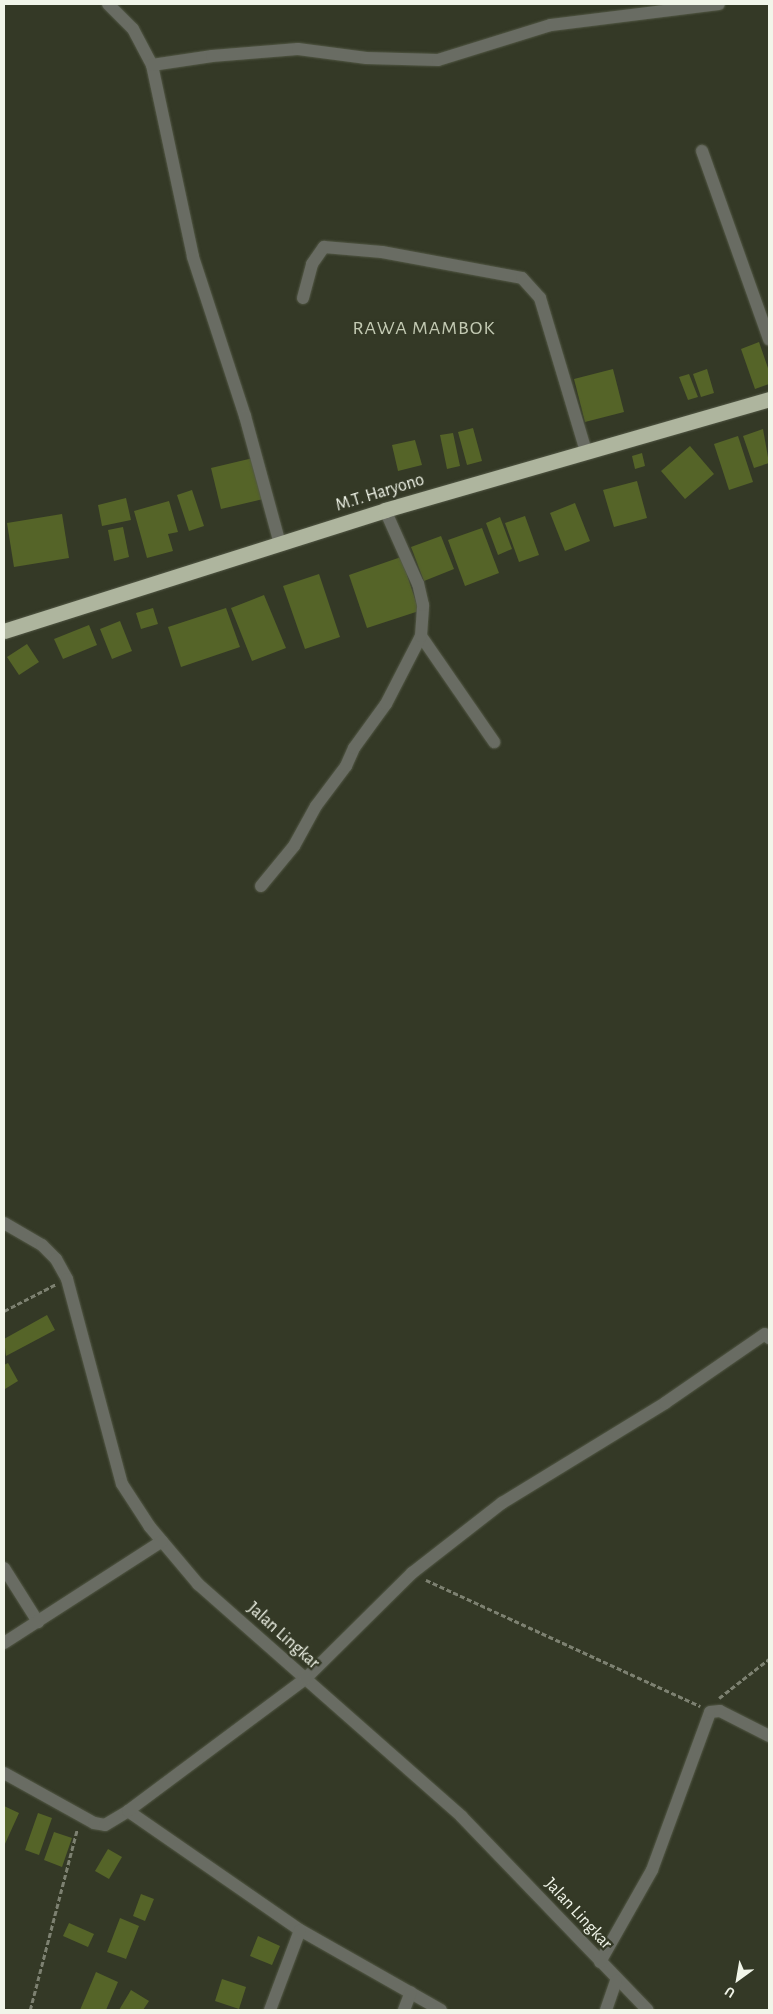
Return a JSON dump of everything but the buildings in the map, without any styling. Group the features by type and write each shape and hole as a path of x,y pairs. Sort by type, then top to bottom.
{"highway":[{"name":"M.T. Haryono","path":"4,631 385,510 769,399"}],"street":[{"path":"108,4 122,9 152,66 193,257 245,416 280,544"},
{"path":"152,66 212,56 298,49 366,58 438,60 551,25 719,4"},
{"path":"702,151 769,339"},
{"path":"303,298 312,264 324,247 382,252 522,278 540,298 586,451"},
{"path":"261,886 294,846 316,806 346,766 354,748 386,704 421,636 423,605 418,584 385,510"},
{"path":"421,636 494,742"},
{"name":"Jalan Lingkar","path":"4,1223 42,1245 56,1259 67,1279 122,1484 162,1541 198,1584 462,1816 616,1981 648,2010"},
{"path":"4,1773 80,1816 105,1825 128,1811 305,1679 412,1573 502,1503 665,1403 765,1334 769,1338"},
{"path":"4,1643 162,1541"},
{"path":"4,1568 38,1622"},
{"path":"600,1962 652,1870 707,1710 720,1711 769,1736"},
{"path":"128,1811 300,1930 441,2010"},
{"path":"270,2010 300,1930"},
{"path":"606,2010 616,1981"},
{"path":"404,2010 411,1992"}],"path":[{"path":"4,1311 67,1279"},
{"path":"412,1573 707,1710 769,1660"},
{"path":"30,2010 80,1816"}],"district":[{"name":"RAWA MAMBOK","path":"424,328"}]}
